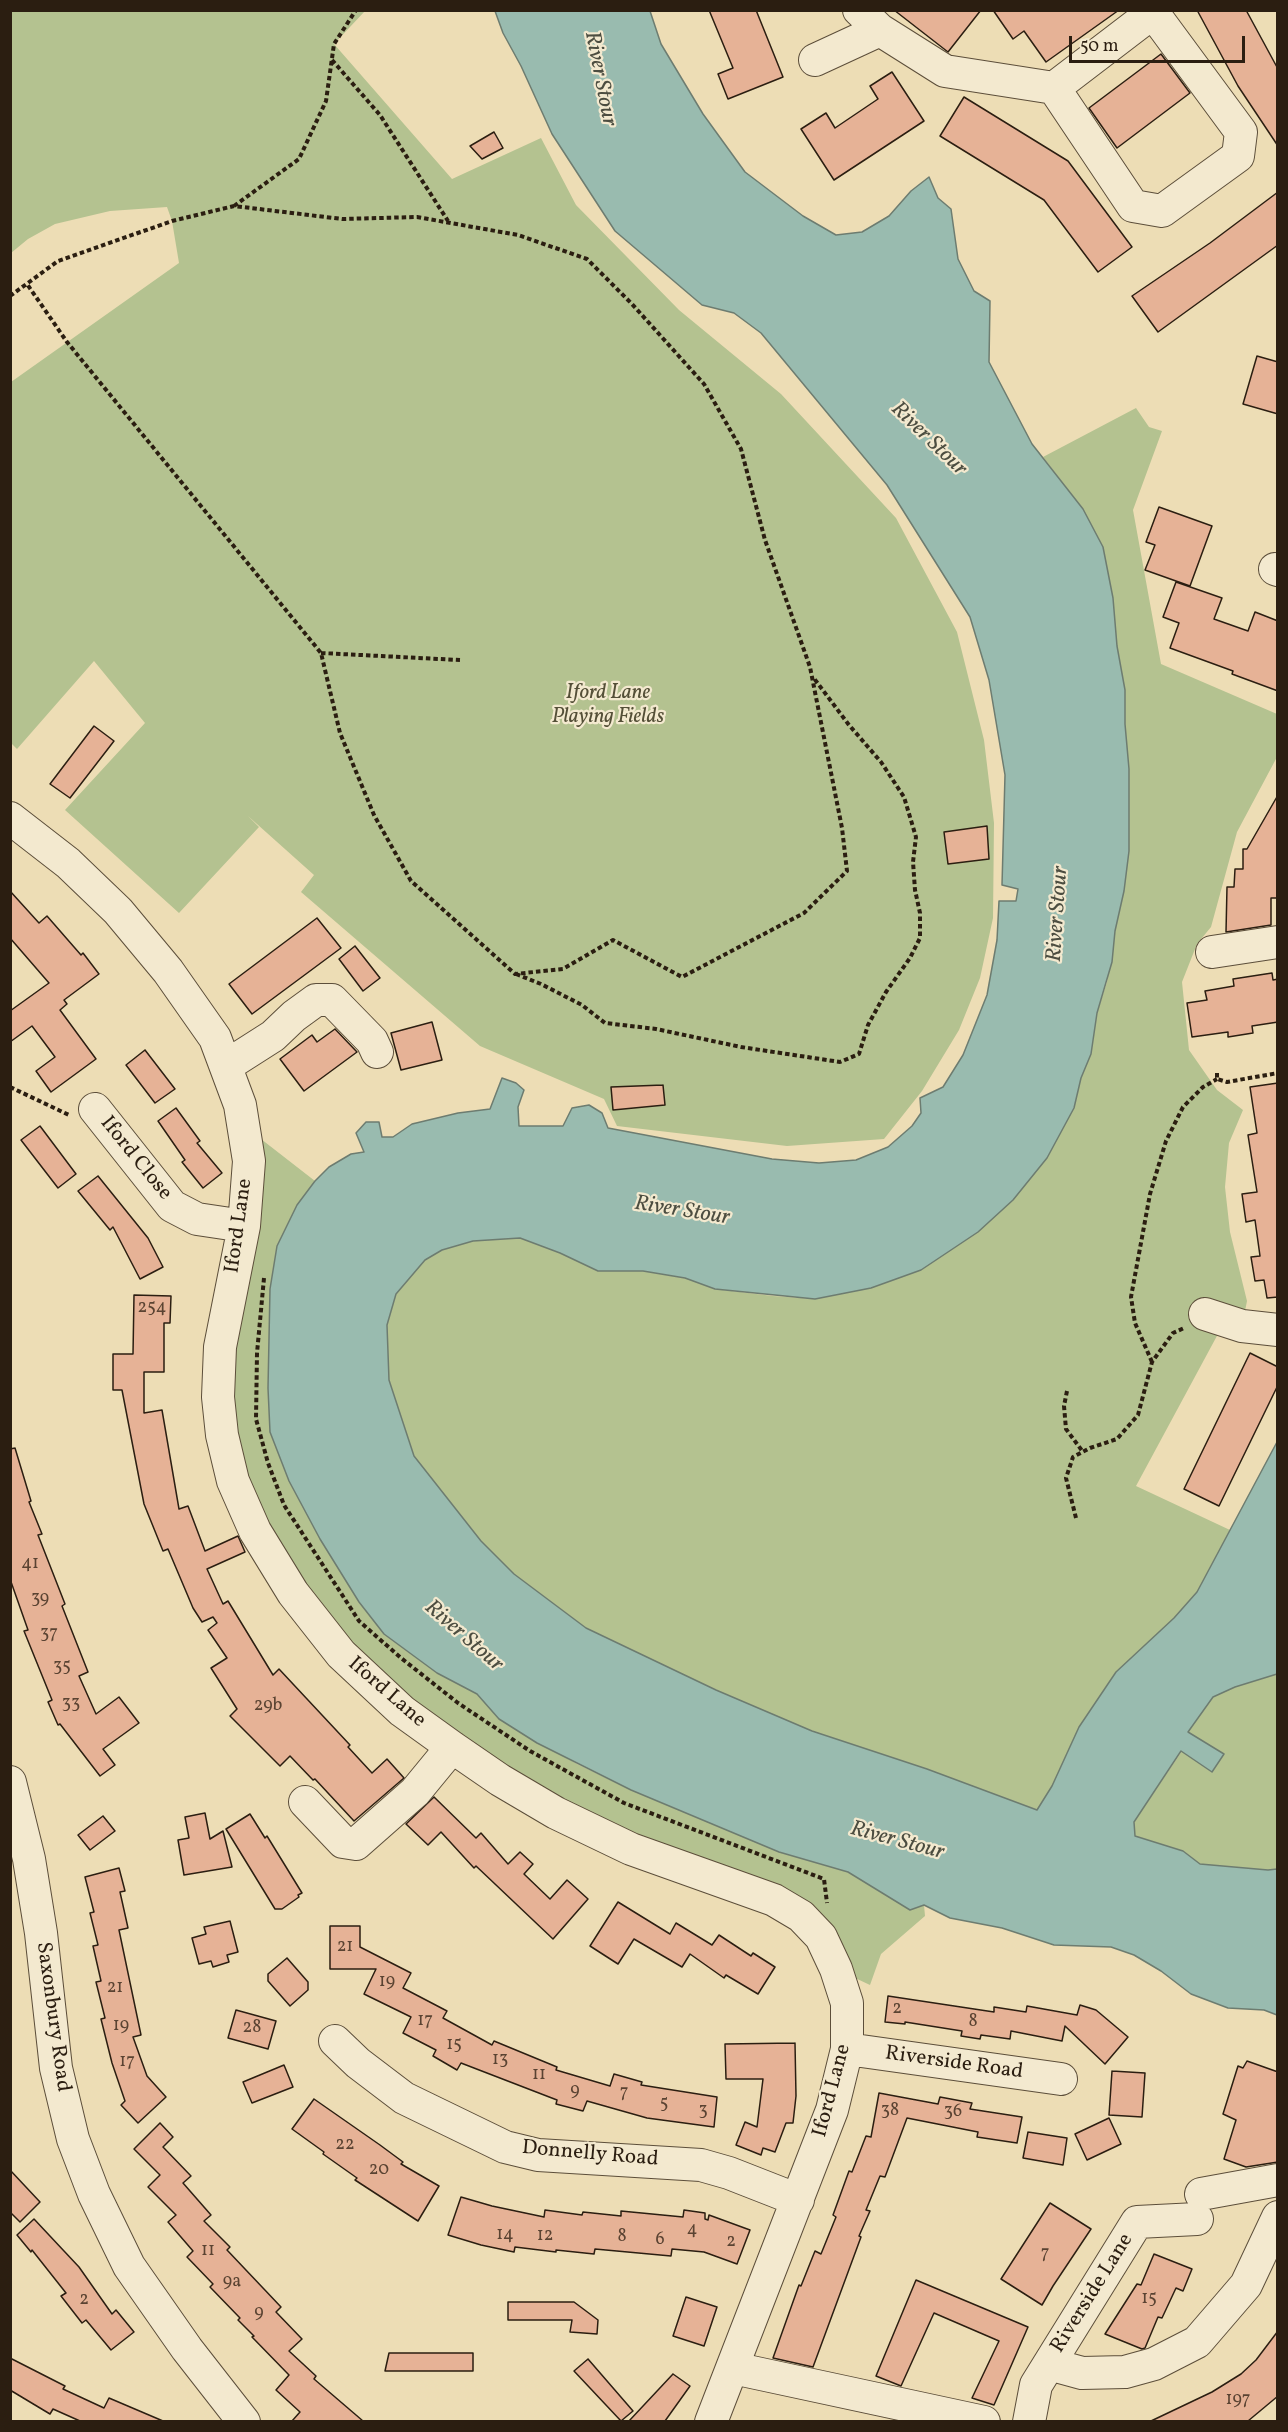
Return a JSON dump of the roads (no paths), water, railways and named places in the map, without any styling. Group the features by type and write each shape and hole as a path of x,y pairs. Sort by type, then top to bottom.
{"street":[{"path":"815,60 870,20 945,71 1054,88 1155,12 1241,132 1238,156 1162,211 1133,206 1054,88"},
{"name":"Iford Lane","path":"10,818 68,863 118,911 168,971 215,1038 226,1066 240,1105 249,1161 244,1226 220,1347 218,1397 222,1435 233,1481 255,1531 287,1584 341,1654 402,1711 452,1747 500,1780 566,1818 631,1849 774,1900 801,1916 821,1937 836,1969 847,2002 847,2049 832,2110 711,2421"},
{"path":"1212,952 1278,942"},
{"path":"226,1066 273,1036 294,1016 316,1000 332,1000 372,1041 377,1052"},
{"name":"Iford Close","path":"95,1109 172,1206 197,1219 244,1226"},
{"path":"1205,1314 1242,1326 1278,1330"},
{"path":"305,1802 343,1842 356,1844 415,1792 452,1747"},
{"name":"Saxonbury Road","path":"10,1782 29,1859 56,2068 73,2139 94,2194 129,2266 187,2349 244,2421"},
{"name":"Donnelly Road","path":"335,2041 358,2063 404,2098 505,2147 538,2155 701,2165 729,2173 798,2200"},
{"name":"Riverside Road","path":"847,2049 1061,2079"},
{"name":"Riverside Lane","path":"1029,2421 1036,2385 1137,2222 1199,2207 1278,2180"},
{"path":"1049,2364 1082,2373 1125,2372 1154,2364 1197,2342 1246,2285 1278,2217"},
{"path":"733,2367 984,2421"}],"water":[{"name":"River Stour","path":"495,11 650,11 661,44 703,114 745,172 803,216 836,235 862,232 889,216 911,191 929,177 938,198 951,209 958,259 974,291 990,301 989,362 1032,444 1083,509 1103,547 1113,598 1117,646 1125,690 1129,769 1129,851 1112,962 1097,1013 1091,1054 1081,1078 1074,1108 1047,1158 1013,1200 978,1232 921,1270 871,1288 815,1299 715,1289 685,1278 643,1271 598,1271 520,1238 473,1241 442,1250 425,1260 396,1294 387,1325 389,1380 414,1456 481,1541 514,1574 586,1628 716,1690 812,1731 927,1769 1037,1810 1052,1786 1079,1727 1116,1672 1174,1618 1197,1592 1277,1442 1277,1674 1235,1687 1213,1697 1188,1732 1224,1754 1212,1772 1181,1751 1134,1822 1135,1836 1183,1851 1200,1864 1277,1869 1277,2015 1264,2010 1228,2008 1191,1994 1161,1971 1134,1955 1111,1947 1054,1945 1002,1928 950,1918 924,1905 910,1910 848,1872 779,1852 631,1790 537,1743 499,1719 477,1694 437,1673 384,1634 359,1602 320,1539 289,1481 270,1432 268,1388 270,1289 277,1246 297,1205 315,1181 329,1167 351,1154 364,1152 356,1133 366,1122 379,1122 382,1137 393,1137 412,1124 458,1113 490,1109 502,1078 516,1083 524,1090 518,1107 519,1126 563,1126 572,1108 589,1105 602,1113 608,1128 772,1159 819,1163 856,1160 888,1147 912,1126 921,1113 920,1098 943,1087 963,1055 987,995 997,940 999,901 1016,901 1018,889 1002,885 1005,775 989,680 970,617 887,485 761,333 734,313 702,305 615,231 552,134 503,33"}],"park label":[{"name":"Iford Lane Playing Fields","path":"608,706"}]}
